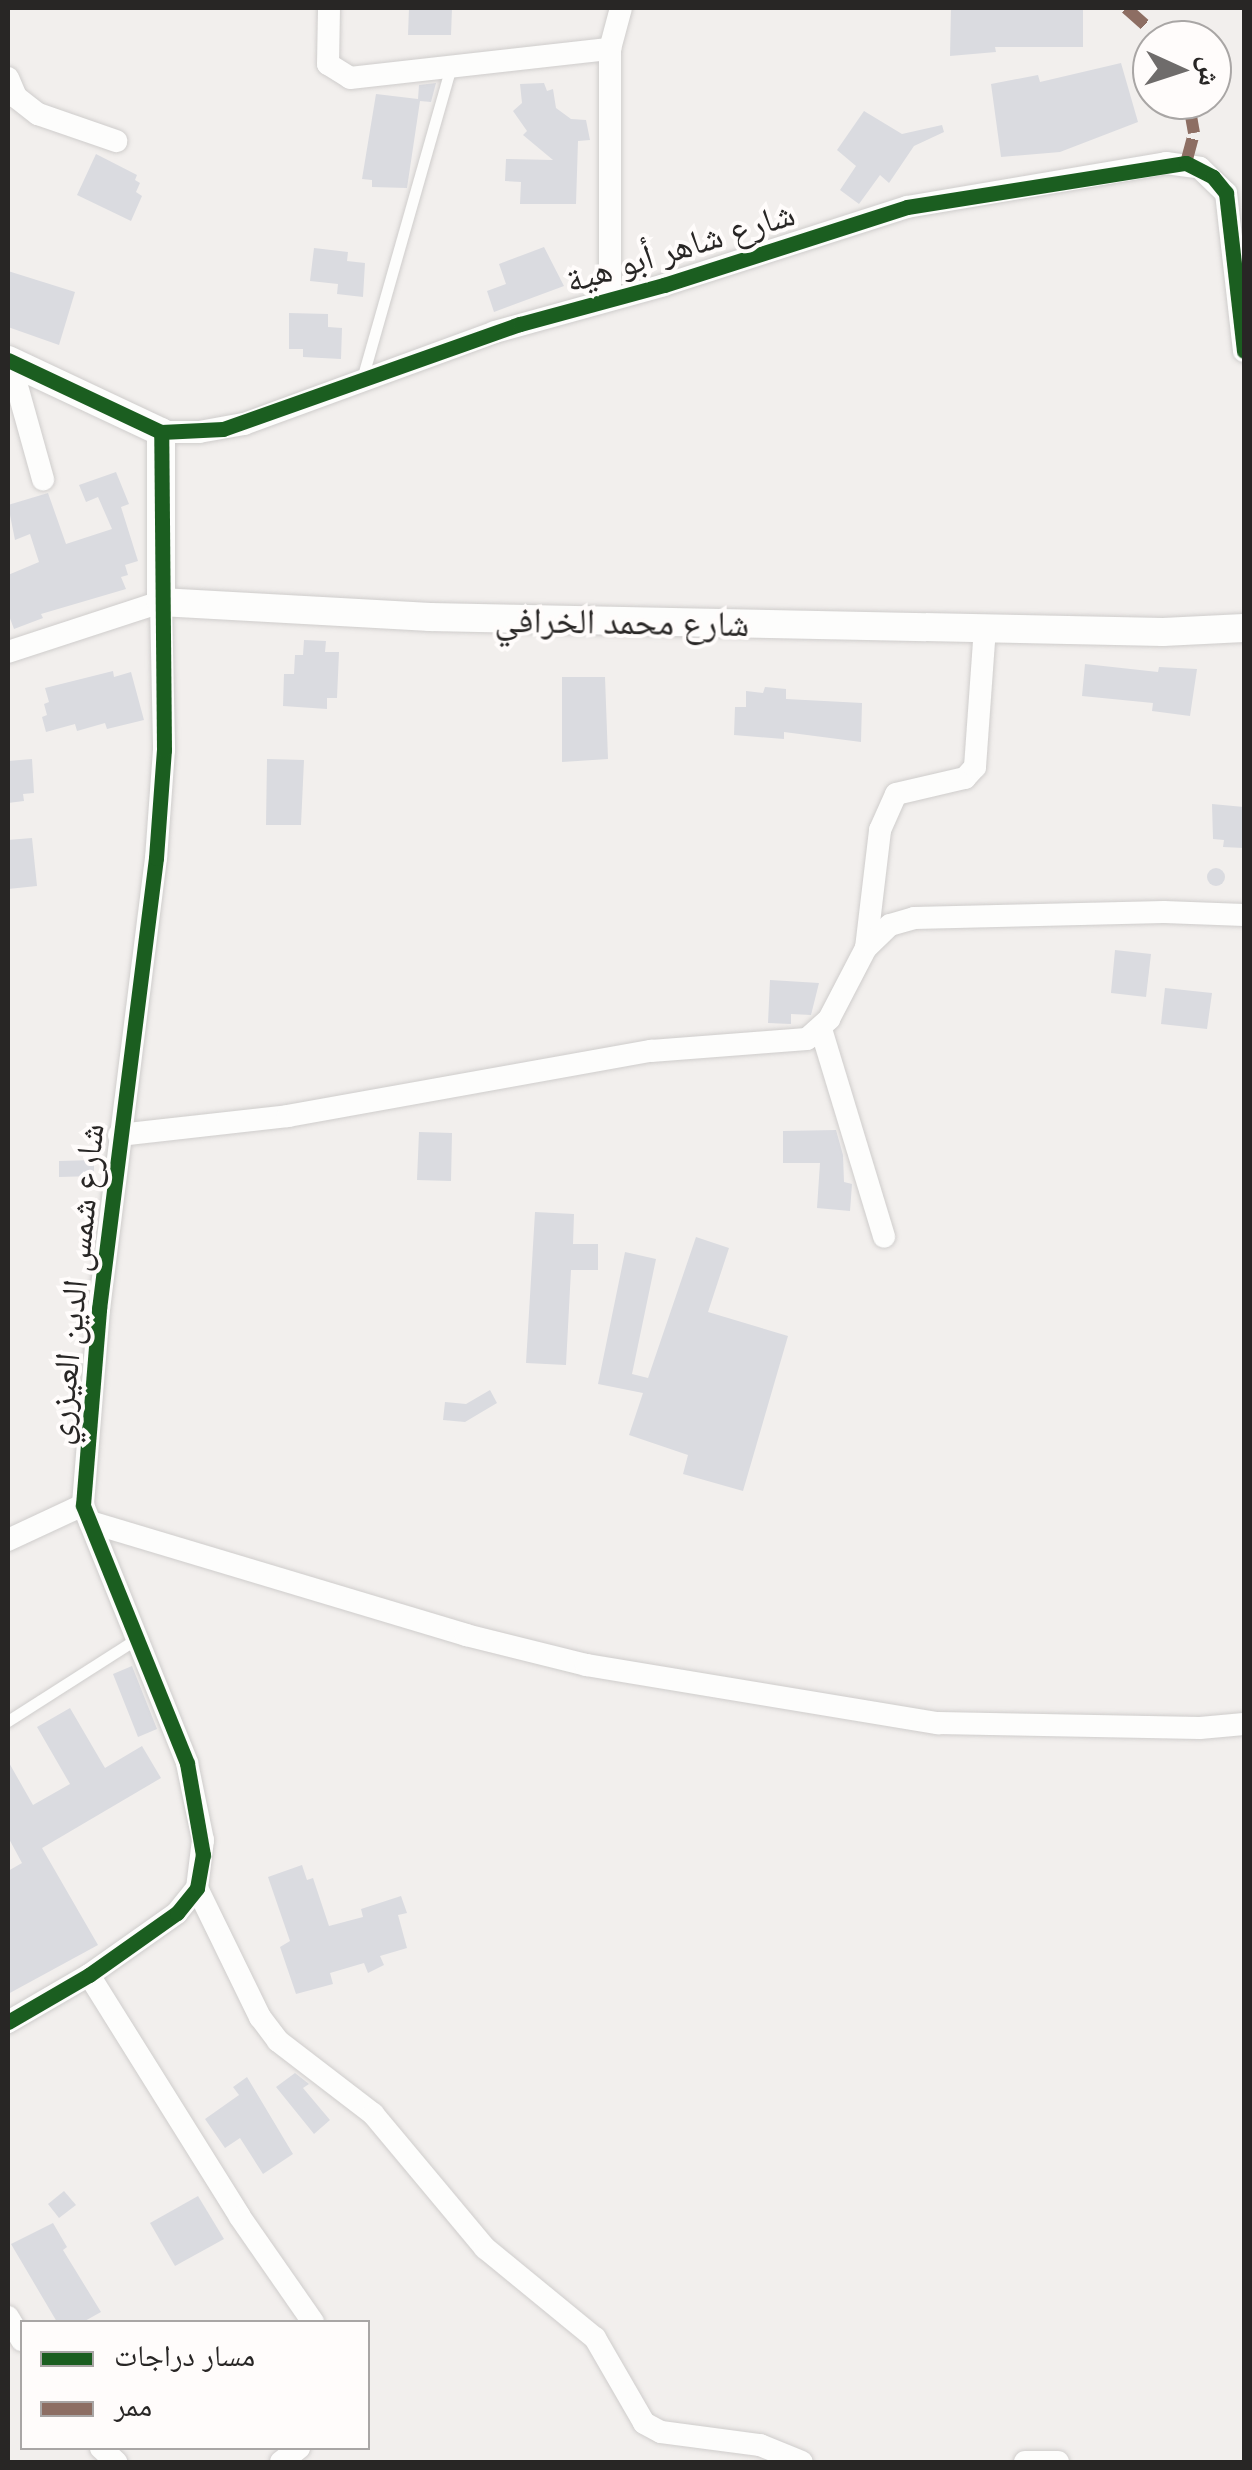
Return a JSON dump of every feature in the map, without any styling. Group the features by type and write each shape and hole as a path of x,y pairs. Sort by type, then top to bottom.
{"street":[{"path":"329,8 326,55 340,76 350,78 610,49"},
{"path":"610,297 610,49 622,8"},
{"path":"8,78 16,97 38,114 116,141"},
{"name":"شارع شاهر أبو هية","path":"9,360 161,432 198,432 244,424 362,378 610,297 664,285 908,208 1186,163 1213,177 1226,193 1232,213 1244,352"},
{"path":"9,360 44,478"},
{"name":"شارع شمس الدين العيزري","path":"161,432 164,750 156,858 118,1135 87,1513 187,1763 204,1840 198,1888"},
{"name":"شارع محمد الخرافي","path":"8,652 161,602 430,617 985,629 1244,628"},
{"path":"866,948 880,830 896,794 964,778 974,768 985,629"},
{"path":"118,1135 288,1116 651,1051 726,1042 788,1043 808,1039 821,1029 866,948 890,925 914,918 1098,912 1244,916"},
{"path":"821,1029 884,1237"},
{"path":"8,1540 87,1513 466,1636 586,1665 938,1723 1200,1728 1244,1724"},
{"path":"8,2022 90,1975 177,1913 198,1888 260,2017 278,2041 373,2114 486,2248 595,2338 644,2423 661,2432 760,2446 802,2462"},
{"path":"90,1975 258,2245 312,2320"},
{"path":"1026,2462 1058,2462"}],"lane":[{"path":"362,378 451,67"},
{"path":"8,1722 138,1638"}],"building":[{"path":"409,8 452,8 451,35 408,35"},
{"path":"951,8 1083,8 1083,47 995,47 996,52 950,56"},
{"path":"1121,63 1132,101 1132,120 1138,122 1060,152 1001,157 991,84 1038,75 1040,82"},
{"path":"436,83 431,102 420,101 407,188 372,187 372,180 362,179 376,94 418,99 419,85"},
{"path":"544,83 547,91 553,89 556,108 571,119 586,120 590,140 578,141 576,204 520,204 521,182 505,181 506,159 553,160 523,135 527,131 513,111 522,103 520,84"},
{"path":"864,111 902,134 942,125 944,132 914,146 889,183 880,175 859,204 840,190 856,166 837,150"},
{"path":"96,154 137,175 135,180 140,183 136,192 142,196 131,221 77,195"},
{"path":"544,247 564,286 494,312 487,291 506,284 499,264"},
{"path":"314,248 348,252 347,261 365,263 363,297 337,294 338,284 310,281"},
{"path":"8,271 75,292 59,345 8,327"},
{"path":"289,313 328,314 328,327 342,328 341,359 303,357 303,349 289,349"},
{"path":"116,472 129,504 121,507 138,561 125,565 128,575 121,577 126,589 41,614 43,618 14,629 8,613 8,575 39,562 30,534 15,540 8,505 48,493 66,544 112,529 98,497 86,502 79,485"},
{"path":"304,640 326,641 325,652 339,652 337,698 327,698 327,709 283,706 284,674 294,674 295,655 303,655"},
{"path":"1085,664 1158,672 1159,667 1197,669 1190,716 1152,711 1153,703 1082,696"},
{"path":"113,671 114,677 131,672 144,720 107,729 105,723 77,731 75,724 46,732 42,717 47,715 44,704 49,702 45,688"},
{"path":"562,677 605,677 608,759 562,762"},
{"path":"765,687 786,689 786,699 862,703 861,742 784,732 784,739 734,735 735,707 746,707 746,691 763,693"},
{"path":"32,759 34,793 23,794 24,801 8,803 8,761"},
{"path":"267,759 304,760 301,825 266,825"},
{"path":"1212,804 1244,807 1244,848 1223,847 1224,840 1213,839"},
{"path":"32,838 37,886 8,889 8,840"},
{"path":"1216,868 1225,877 1216,886 1207,877"},
{"path":"1115,950 1151,954 1146,997 1111,993"},
{"path":"770,980 819,983 811,1015 791,1014 791,1024 768,1023"},
{"path":"1165,988 1212,993 1207,1029 1161,1024"},
{"path":"836,1130 843,1155 844,1182 852,1184 850,1211 817,1208 820,1163 783,1163 783,1131"},
{"path":"419,1132 452,1133 451,1181 417,1180"},
{"path":"94,1160 94,1176 59,1177 59,1161"},
{"path":"535,1212 574,1214 573,1244 598,1244 598,1270 571,1270 566,1365 526,1363"},
{"path":"696,1237 729,1248 708,1312 788,1336 743,1491 683,1474 688,1455 629,1435 643,1393 598,1384 625,1252 656,1259 632,1374 648,1378"},
{"path":"490,1390 497,1403 465,1422 443,1420 445,1402 466,1404"},
{"path":"132,1666 157,1729 138,1737 113,1674"},
{"path":"70,1708 105,1768 142,1746 161,1778 42,1848 98,1945 8,1994 8,1871 22,1863 8,1837 8,1761 33,1805 70,1784 37,1727"},
{"path":"302,1865 307,1880 313,1878 329,1926 363,1917 361,1909 401,1896 407,1913 398,1915 407,1948 380,1956 384,1965 368,1973 364,1963 330,1973 333,1984 296,1994 280,1947 290,1941 268,1877"},
{"path":"295,2073 309,2084 303,2088 330,2120 314,2134 276,2087"},
{"path":"247,2077 293,2154 263,2174 240,2138 225,2148 205,2119 239,2095 233,2087"},
{"path":"64,2191 76,2205 59,2218 48,2204"},
{"path":"198,2196 224,2239 175,2266 150,2223"},
{"path":"53,2223 67,2247 63,2250 101,2312 87,2320 56,2320 11,2244"}],"marked path":[{"path":"1126,8 1140,20"},
{"path":"1186,163 1194,133 1192,120"}],"cycle path":[{"path":"8,360 161,432 223,429 520,324 664,285 907,207 1186,163 1213,177 1226,193 1244,351"},
{"path":"8,2022 89,1975 177,1913 197,1888 203,1855 187,1763 83,1505 99,1309 156,858 164,750 161,432"}]}
